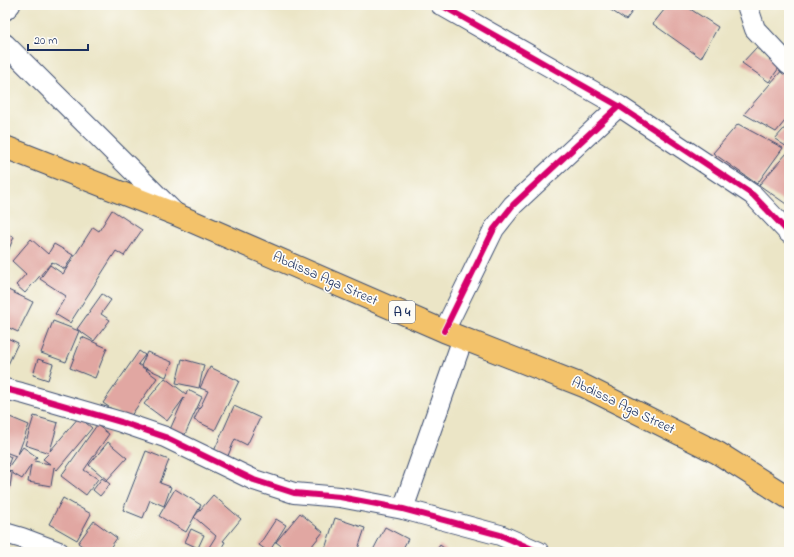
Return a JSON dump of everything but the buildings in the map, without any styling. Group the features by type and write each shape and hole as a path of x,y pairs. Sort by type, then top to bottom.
{"highway":[{"name":"Abdissa Aga Street","path":"5,147 175,214 454,335 584,386 718,453 789,498"}],"street":[{"path":"5,10 10,5"},
{"path":"441,5 619,106 753,195 789,233"},
{"path":"747,5 755,29 789,65"},
{"path":"5,44 175,214"},
{"path":"403,509 454,335 494,229 513,205 619,106"},
{"path":"5,389 114,420 165,437 254,480 294,493 340,498 403,509 500,535 539,552"},
{"path":"5,533 58,552"}],"cycle path":[{"path":"441,5 619,106 753,195 789,233"},
{"path":"444,331 494,229 513,205 619,106"},
{"path":"5,389 121,422 165,437 254,480 294,493 340,497 403,509 500,535 539,552"}]}
